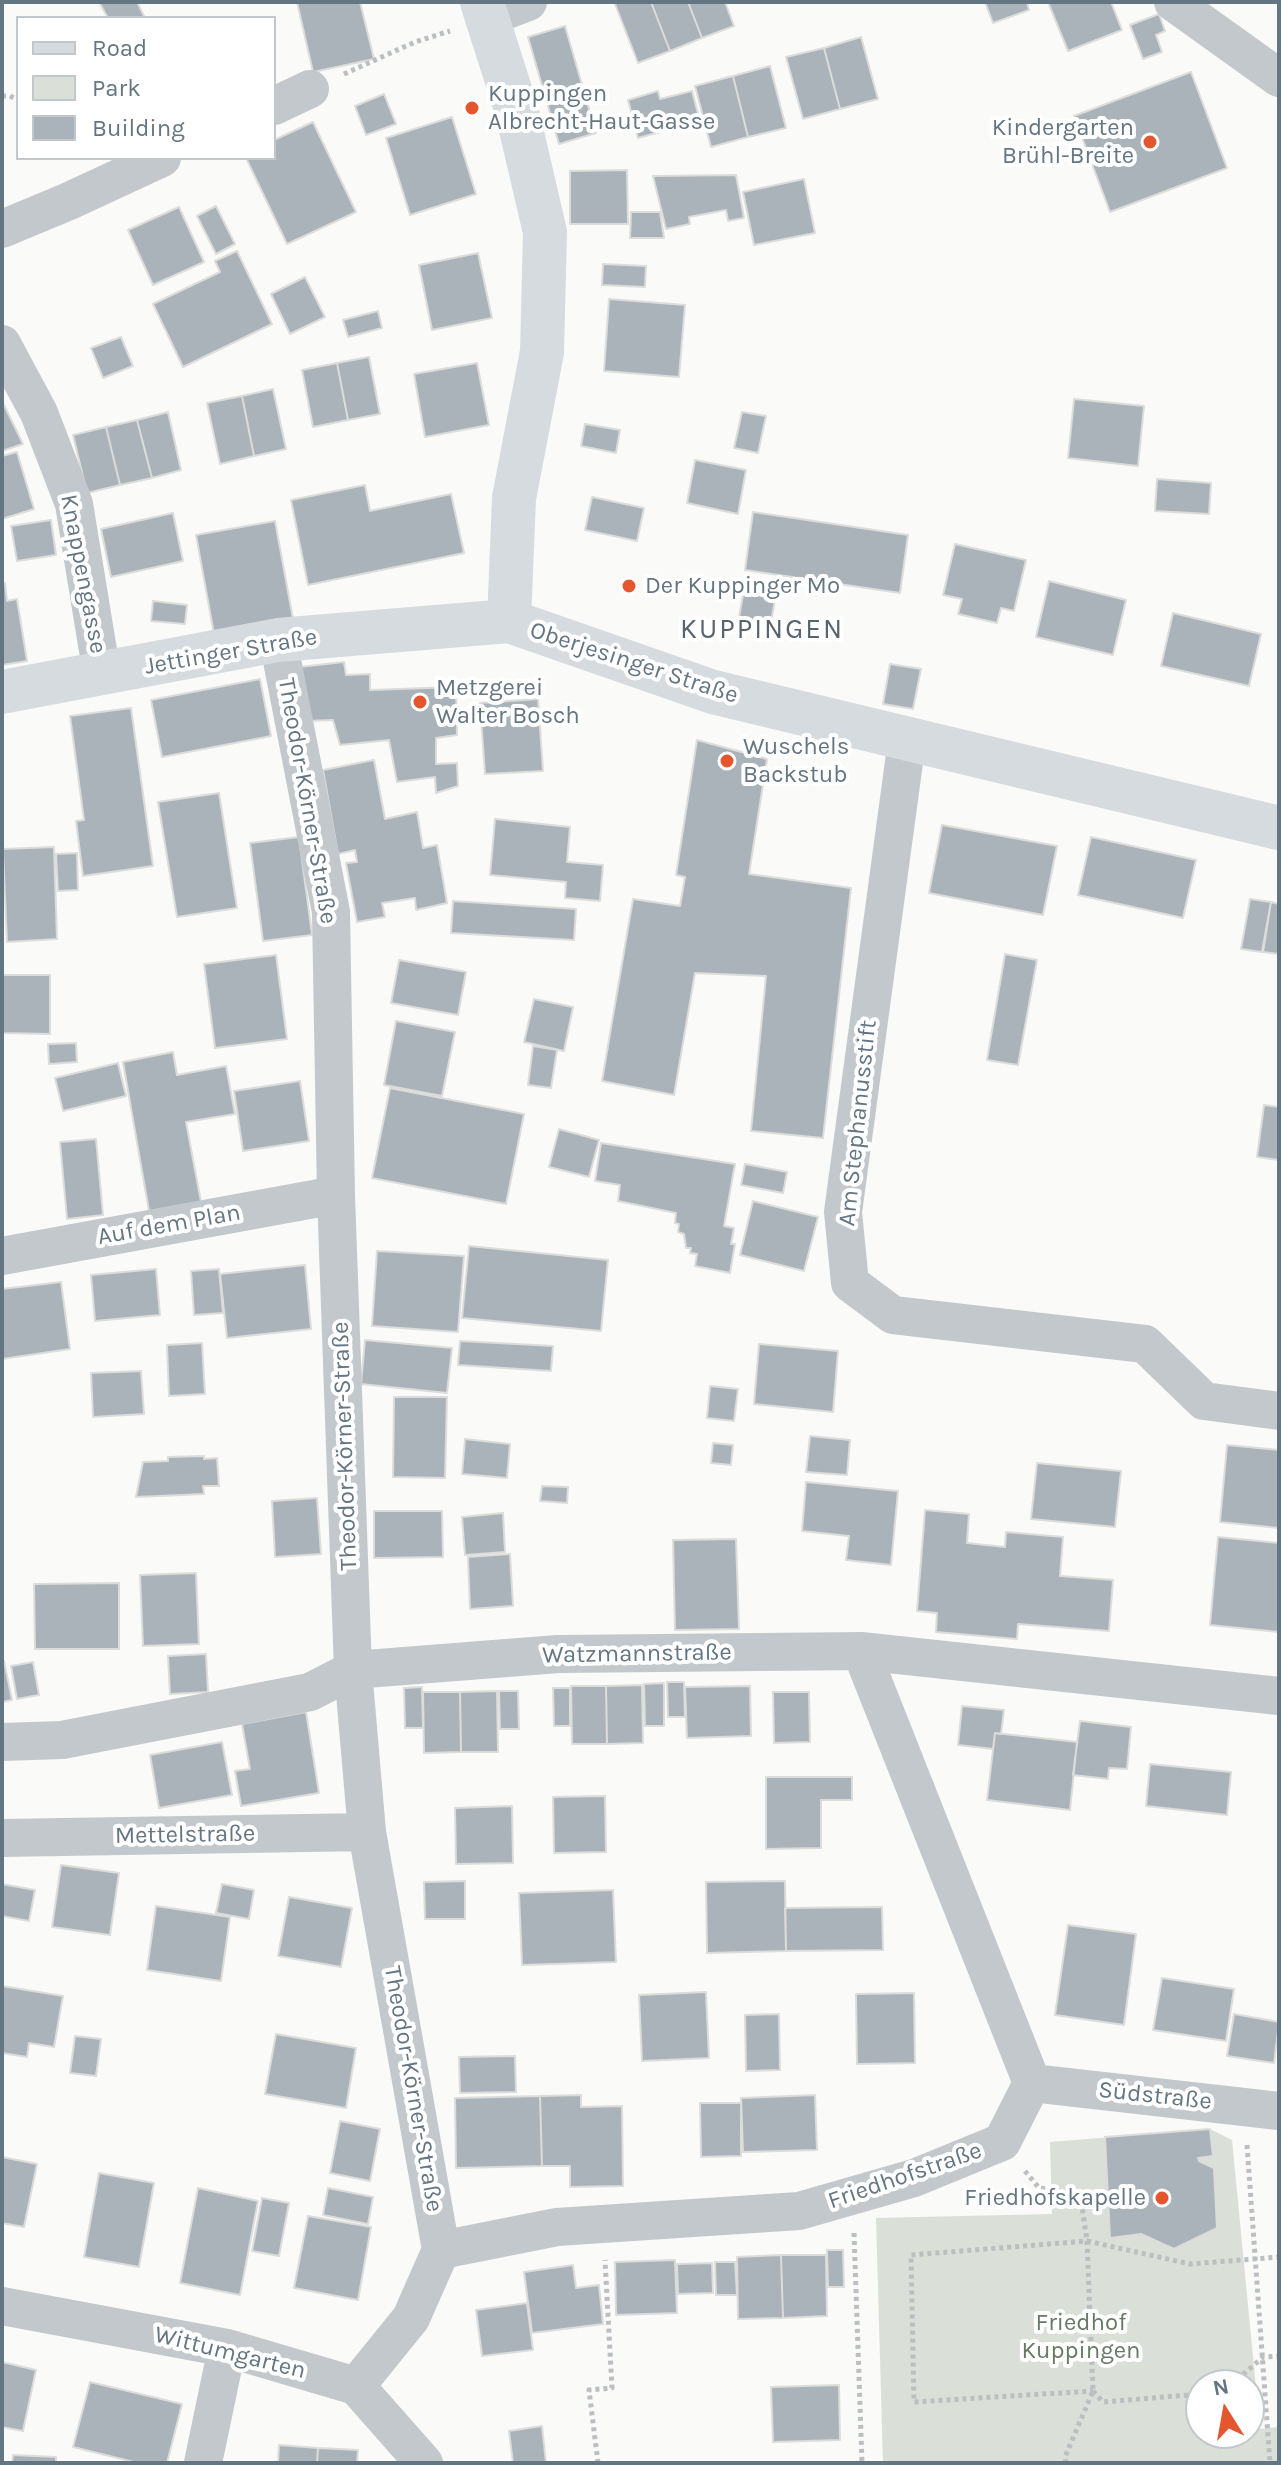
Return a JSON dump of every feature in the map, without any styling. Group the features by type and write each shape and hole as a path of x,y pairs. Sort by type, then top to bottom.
{"main road":[{"name":"Oberjesinger Straße","path":"484,10 517,112 545,232 542,352 514,498 509,621 713,692 1279,828"},
{"name":"Jettinger Straße","path":"2,692 278,640 509,621"}],"street":[{"path":"484,10 528,2"},
{"path":"1173,2 1279,78"},
{"path":"276,105 310,89"},
{"path":"2,229 158,160"},
{"name":"Knappengasse","path":"2,344 39,413 74,504 102,675"},
{"name":"Theodor-Körner-Straße","path":"278,640 331,912 336,1195 353,1670 367,1832 441,2250"},
{"name":"Am Stephanusstift","path":"907,740 843,1212 850,1283 893,1315 1145,1344 1204,1401 1279,1411"},
{"name":"Auf dem Plan","path":"2,1256 336,1195"},
{"path":"861,1651 1032,2083"},
{"name":"Watzmannstraße","path":"2,1742 62,1740 310,1692 353,1670 558,1654 861,1651 1279,1696"},
{"name":"Mettelstraße","path":"2,1838 367,1832"},
{"name":"Südstraße","path":"1032,2083 1279,2111"},
{"name":"Friedhofstraße","path":"441,2250 557,2227 799,2211 853,2196 914,2178 1002,2142 1032,2083"},
{"path":"424,2463 356,2386 411,2318 441,2250"},
{"name":"Wittumgarten","path":"2,2306 227,2348 356,2386"},
{"path":"203,2463 227,2348"}],"path":[{"path":"310,89 484,10"},
{"path":"1002,2142 1039,2188 1080,2193 1087,2241 1093,2391 1065,2457 1066,2463"},
{"path":"1250,2187 1270,2463"},
{"path":"853,2196 862,2463"},
{"path":"598,2463 589,2390 612,2388 604,2223"},
{"path":"1093,2391 914,2402 911,2255 1087,2241 1190,2264 1279,2257"},
{"path":"1249,2369 1263,2357 1279,2356"},
{"path":"1093,2391 1103,2402 1185,2395"}],"green space":[{"name":"Friedhof Kuppingen","path":"1210,2129 1232,2140 1254,2369 1185,2369 1185,2449 1265,2449 1265,2428 1279,2427 1279,2463 883,2463 876,2218 1052,2214 1050,2142"}],"building":[{"path":"99,2 137,2 144,16 107,16"},
{"path":"297,2 360,2 374,59 313,72"},
{"path":"651,2 670,51 638,63 615,4"},
{"path":"651,2 688,2 702,38 670,51"},
{"path":"688,2 725,2 734,26 702,38"},
{"path":"985,2 1027,2 1029,10 993,23"},
{"path":"1048,2 1111,2 1122,30 1068,51"},
{"path":"1159,14 1165,31 1156,35 1162,52 1143,59 1130,25"},
{"path":"565,26 596,133 559,144 528,37"},
{"path":"861,37 878,99 840,109 824,48"},
{"path":"824,48 840,109 803,119 786,57"},
{"path":"770,66 786,128 748,137 733,76"},
{"name":"Kindergarten Brühl-Breite","path":"1191,72 1227,168 1110,212 1074,116"},
{"path":"733,76 748,137 711,147 695,86"},
{"path":"658,91 660,99 692,91 700,121 638,138 628,100"},
{"path":"384,94 396,124 366,135 355,106"},
{"path":"452,117 476,194 410,215 386,138"},
{"path":"313,122 356,212 287,244 247,160 276,160 276,139"},
{"path":"627,170 628,224 570,224 570,171"},
{"path":"736,175 744,218 728,221 726,210 689,217 690,224 666,229 653,176"},
{"path":"804,179 815,233 754,245 743,192"},
{"path":"216,206 235,244 216,254 197,216"},
{"path":"179,207 204,262 153,285 128,230"},
{"path":"631,212 660,212 664,238 630,238"},
{"path":"237,251 272,324 183,367 153,304 220,272 215,261"},
{"path":"478,253 492,318 432,330 419,265"},
{"path":"603,264 646,266 645,287 602,285"},
{"path":"305,277 325,317 290,334 271,294"},
{"path":"609,299 685,305 679,377 604,371"},
{"path":"378,311 382,328 348,337 343,320"},
{"path":"121,337 133,366 103,378 91,348"},
{"path":"369,357 380,414 348,420 337,363"},
{"path":"337,363 348,420 313,427 302,370"},
{"path":"477,363 489,425 425,437 414,374"},
{"path":"273,389 286,449 254,456 242,396"},
{"path":"242,396 254,456 220,464 207,403"},
{"path":"1074,399 1144,406 1138,466 1068,458"},
{"path":"2,401 23,444 2,451"},
{"path":"168,412 181,470 152,478 137,420"},
{"path":"742,412 766,416 758,453 734,448"},
{"path":"137,420 152,478 120,485 106,427"},
{"path":"585,424 620,430 616,453 581,446"},
{"path":"106,427 120,485 87,493 73,435"},
{"path":"17,452 34,509 2,519 2,456"},
{"path":"695,460 746,470 738,514 687,503"},
{"path":"1157,479 1211,483 1209,514 1155,511"},
{"path":"365,485 370,511 451,494 464,553 308,585 291,500"},
{"path":"592,497 644,508 637,541 585,530"},
{"path":"753,512 908,535 900,593 745,570"},
{"path":"173,513 183,561 111,577 101,529"},
{"path":"51,520 56,555 17,561 11,526"},
{"path":"275,521 293,619 214,634 196,535"},
{"path":"955,544 1026,560 1014,611 1001,608 997,623 958,614 962,599 943,595"},
{"path":"1049,581 1126,600 1113,655 1036,637"},
{"path":"2,583 5,583 7,601 17,599 27,661 2,665"},
{"path":"744,589 776,594 769,634 737,629"},
{"path":"153,601 187,605 185,624 151,621"},
{"path":"1173,613 1261,634 1249,686 1161,666"},
{"path":"344,662 346,675 370,674 370,690 456,687 457,735 436,738 436,764 457,763 458,786 436,793 435,777 397,782 389,740 340,745 333,720 305,721 300,667"},
{"path":"890,664 921,669 913,709 883,704"},
{"path":"260,679 271,736 162,757 151,700"},
{"path":"538,699 543,771 485,774 480,703"},
{"path":"131,708 153,866 83,876 76,821 84,820 70,716"},
{"path":"697,740 767,759 749,874 851,888 823,1138 751,1131 766,976 695,973 674,1095 602,1081 633,899 680,906 685,877 676,875"},
{"path":"374,760 385,819 417,812 423,848 437,845 447,903 416,910 415,898 382,903 385,917 357,922 346,863 357,862 355,850 338,854 323,770"},
{"path":"219,793 237,908 177,917 158,802"},
{"path":"495,819 570,827 567,862 603,865 600,901 565,898 566,882 490,875"},
{"path":"942,825 1057,846 1043,915 929,893"},
{"path":"299,837 312,935 263,941 250,843"},
{"path":"1091,837 1196,860 1183,918 1078,895"},
{"path":"54,847 57,939 7,942 3,849"},
{"path":"77,853 78,890 58,891 56,854"},
{"path":"1250,899 1271,902 1262,952 1241,949"},
{"path":"453,901 576,909 574,940 451,933"},
{"path":"1271,902 1279,904 1279,954 1263,952"},
{"path":"1005,954 1037,960 1018,1065 987,1060"},
{"path":"276,955 287,1039 215,1048 204,964"},
{"path":"399,960 466,972 458,1015 391,1003"},
{"path":"2,975 50,975 50,1034 2,1033"},
{"path":"534,999 573,1007 564,1051 524,1042"},
{"path":"396,1021 455,1032 442,1096 384,1085"},
{"path":"76,1043 77,1062 49,1064 48,1044"},
{"path":"533,1046 557,1050 551,1088 528,1085"},
{"path":"173,1052 177,1075 226,1066 235,1114 186,1122 201,1202 149,1211 123,1062"},
{"path":"118,1063 126,1096 63,1111 55,1078"},
{"path":"300,1081 309,1141 243,1151 234,1091"},
{"path":"390,1088 524,1114 506,1204 372,1178"},
{"path":"1264,1105 1279,1107 1279,1160 1257,1157"},
{"path":"559,1129 599,1140 589,1177 549,1167"},
{"path":"96,1139 103,1215 67,1219 60,1142"},
{"path":"601,1143 735,1164 724,1226 734,1228 731,1244 735,1244 730,1273 695,1266 697,1254 690,1253 691,1248 686,1248 684,1234 678,1232 679,1224 675,1223 676,1213 618,1201 620,1185 595,1181"},
{"path":"745,1164 787,1172 783,1193 741,1185"},
{"path":"753,1201 818,1217 804,1271 740,1255"},
{"path":"469,1246 608,1260 601,1331 462,1318"},
{"path":"377,1251 464,1256 458,1332 372,1326"},
{"path":"305,1265 311,1329 227,1338 220,1274"},
{"path":"156,1269 160,1315 95,1321 91,1275"},
{"path":"219,1269 223,1313 194,1315 191,1271"},
{"path":"61,1282 70,1349 2,1359 2,1289"},
{"path":"365,1340 452,1348 447,1393 361,1384"},
{"path":"460,1341 553,1346 551,1371 458,1365"},
{"path":"202,1343 205,1394 169,1396 167,1345"},
{"path":"759,1344 838,1351 833,1412 754,1404"},
{"path":"141,1371 144,1414 93,1417 91,1373"},
{"path":"710,1386 738,1389 734,1421 707,1418"},
{"path":"394,1397 447,1397 445,1478 393,1477"},
{"path":"810,1436 850,1440 847,1475 806,1472"},
{"path":"465,1439 510,1444 507,1478 462,1474"},
{"path":"713,1443 733,1445 731,1465 711,1463"},
{"path":"1227,1445 1279,1450 1279,1528 1220,1522"},
{"path":"204,1456 204,1459 217,1458 219,1486 203,1486 204,1494 136,1497 143,1462 168,1461 168,1457"},
{"path":"1037,1463 1121,1471 1115,1527 1031,1519"},
{"path":"806,1482 898,1491 891,1565 846,1560 849,1536 802,1531"},
{"path":"542,1486 568,1487 567,1503 540,1501"},
{"path":"317,1498 321,1554 275,1557 272,1501"},
{"path":"925,1510 969,1514 967,1543 1005,1547 1006,1532 1063,1537 1060,1576 1113,1580 1109,1631 1018,1624 1017,1639 936,1632 937,1613 917,1611"},
{"path":"374,1511 442,1511 443,1557 374,1558"},
{"path":"503,1513 505,1552 465,1555 462,1517"},
{"path":"1218,1537 1279,1543 1279,1632 1210,1625"},
{"path":"736,1539 739,1629 675,1630 673,1540"},
{"path":"510,1554 513,1606 470,1609 468,1557"},
{"path":"196,1573 199,1644 143,1646 140,1575"},
{"path":"119,1583 119,1649 35,1649 34,1584"},
{"path":"206,1654 208,1692 170,1694 168,1656"},
{"path":"2,1662 12,1700 2,1702"},
{"path":"33,1662 39,1695 17,1699 11,1666"},
{"path":"667,1682 684,1682 685,1717 668,1717"},
{"path":"664,1683 664,1726 645,1726 644,1684"},
{"path":"642,1685 643,1743 607,1744 606,1686"},
{"path":"571,1686 606,1686 607,1744 572,1744"},
{"path":"750,1686 751,1736 687,1738 685,1687"},
{"path":"422,1687 423,1728 405,1728 404,1688"},
{"path":"553,1688 570,1688 570,1726 554,1726"},
{"path":"497,1691 498,1752 461,1752 460,1692"},
{"path":"499,1691 518,1691 519,1729 500,1729"},
{"path":"423,1692 460,1692 461,1752 424,1753"},
{"path":"773,1692 809,1692 810,1742 774,1743"},
{"path":"962,1706 1004,1710 1001,1734 995,1733 993,1749 958,1745"},
{"path":"306,1712 319,1793 241,1806 235,1771 250,1769 242,1724"},
{"path":"1080,1721 1131,1727 1127,1769 1109,1768 1108,1779 1073,1775"},
{"path":"995,1733 1077,1742 1070,1810 987,1800"},
{"path":"222,1742 232,1795 159,1808 150,1755"},
{"path":"1150,1764 1231,1772 1227,1815 1146,1806"},
{"path":"766,1777 852,1777 852,1800 821,1800 821,1848 766,1849"},
{"path":"605,1796 606,1852 554,1853 553,1797"},
{"path":"512,1806 513,1863 456,1864 455,1808"},
{"path":"61,1865 119,1873 110,1935 52,1927"},
{"path":"465,1881 465,1919 425,1919 424,1882"},
{"path":"785,1881 786,1951 707,1953 706,1882"},
{"path":"2,1884 35,1890 29,1921 2,1916"},
{"path":"222,1884 254,1890 249,1919 216,1913"},
{"path":"613,1890 616,1962 522,1965 519,1893"},
{"path":"289,1897 352,1908 341,1967 278,1956"},
{"path":"156,1906 230,1917 221,1981 147,1970"},
{"path":"882,1907 883,1950 786,1951 785,1908"},
{"path":"1068,1925 1136,1934 1124,2025 1055,2015"},
{"path":"1162,1978 1234,1989 1226,2041 1153,2030"},
{"path":"2,1986 63,1996 54,2047 29,2043 27,2057 2,2053"},
{"path":"706,1992 709,2058 642,2061 639,1995"},
{"path":"914,1993 915,2063 857,2064 856,1994"},
{"path":"779,2014 780,2070 746,2071 745,2015"},
{"path":"1234,2014 1279,2022 1274,2063 1227,2056"},
{"path":"276,2034 356,2048 346,2108 265,2094"},
{"path":"75,2036 101,2039 96,2076 70,2073"},
{"path":"515,2056 516,2092 460,2093 459,2057"},
{"path":"581,2095 581,2107 622,2106 623,2186 570,2187 570,2166 542,2166 540,2096"},
{"path":"815,2095 817,2150 743,2152 741,2098"},
{"path":"540,2096 542,2166 456,2168 455,2098"},
{"path":"700,2103 741,2103 741,2156 701,2157"},
{"path":"340,2121 380,2129 370,2181 330,2173"},
{"name":"Friedhofskapelle","path":"1210,2129 1213,2156 1198,2158 1214,2168 1217,2228 1174,2249 1141,2234 1110,2238 1105,2137"},
{"path":"2,2157 37,2164 24,2227 2,2223"},
{"path":"99,2173 154,2183 139,2267 84,2257"},
{"path":"198,2188 258,2201 240,2295 180,2283"},
{"path":"328,2188 373,2197 368,2224 323,2215"},
{"path":"262,2198 289,2203 279,2256 252,2251"},
{"path":"308,2216 371,2227 358,2300 294,2288"},
{"path":"827,2250 843,2250 844,2287 828,2287"},
{"path":"781,2255 826,2255 827,2316 783,2318"},
{"path":"781,2255 783,2318 738,2319 737,2257"},
{"path":"675,2260 677,2313 616,2315 615,2262"},
{"path":"715,2262 735,2262 737,2295 716,2295"},
{"path":"712,2263 713,2293 678,2294 677,2264"},
{"path":"573,2265 576,2288 599,2285 603,2324 532,2333 524,2272"},
{"path":"527,2303 533,2350 482,2356 476,2310"},
{"path":"2,2362 36,2370 23,2431 2,2427"},
{"path":"90,2382 182,2404 167,2463 138,2463 73,2447"},
{"path":"839,2385 840,2440 773,2442 771,2387"},
{"path":"542,2426 546,2463 513,2463 509,2431"},
{"path":"279,2445 318,2448 317,2463 278,2463"},
{"path":"318,2448 358,2450 357,2463 317,2463"},
{"path":"13,2455 56,2457 56,2463 12,2463"}],"place":[{"name":"Kuppingen Albrecht-Haut-Gasse","path":"472,108"},
{"name":"Kindergarten Brühl-Breite","path":"1150,142"},
{"name":"Der Kuppinger Mo","path":"629,586"},
{"name":"Metzgerei Walter Bosch","path":"420,702"},
{"name":"Wuschels Backstub","path":"727,761"},
{"name":"Friedhofskapelle","path":"1162,2198"}],"district":[{"name":"KUPPINGEN","path":"762,630"}]}
